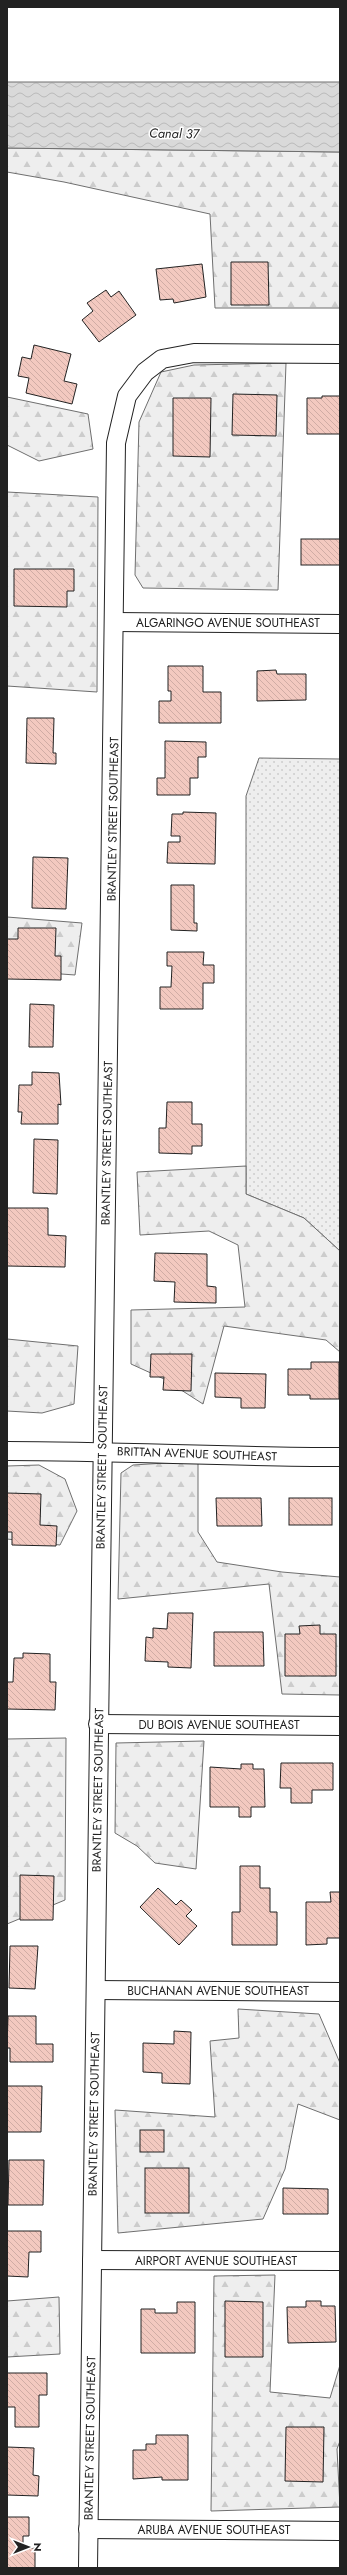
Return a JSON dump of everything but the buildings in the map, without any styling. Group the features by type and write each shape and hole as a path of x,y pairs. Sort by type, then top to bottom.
{"street":[{"name":"BRANTLEY STREET SOUTHEAST","path":"88,2568 98,1724 116,622 116,443 127,396 145,372 162,359 194,353 340,354"},
{"name":"ALGARINGO AVENUE SOUTHEAST","path":"116,622 340,624"},
{"name":"BRITTAN AVENUE SOUTHEAST","path":"7,1451 103,1451 340,1457"},
{"name":"DU BOIS AVENUE SOUTHEAST","path":"98,1724 340,1726"},
{"name":"BUCHANAN AVENUE SOUTHEAST","path":"96,1990 340,1992"},
{"name":"AIRPORT AVENUE SOUTHEAST","path":"92,2260 340,2261"},
{"name":"ARUBA AVENUE SOUTHEAST","path":"88,2529 340,2531"}],"green space":[{"path":"7,148 340,152 340,308 215,308 210,214 64,182 7,172"},
{"path":"286,363 278,590 143,588 135,575 139,422 161,372 194,365"},
{"path":"7,397 88,414 93,449 39,461 7,445"},
{"path":"7,492 98,497 97,692 7,686"},
{"path":"259,758 340,759 340,1251 304,1218 246,1194 246,796"},
{"path":"7,917 82,923 75,975 7,970"},
{"path":"246,1166 246,1194 304,1218 340,1251 340,1352 326,1340 224,1326 203,1404 164,1379 131,1364 131,1310 245,1307 238,1245 209,1231 140,1235 137,1172"},
{"path":"7,1339 78,1346 74,1404 42,1413 7,1411"},
{"path":"198,1461 198,1532 217,1562 282,1572 340,1577 340,1695 282,1694 269,1584 118,1599 121,1473 133,1465"},
{"path":"39,1465 65,1479 77,1511 60,1545 7,1539 7,1466"},
{"path":"66,1738 65,1900 7,1924 7,1739"},
{"path":"204,1741 196,1869 155,1863 137,1846 115,1833 116,1743"},
{"path":"238,2009 319,2014 340,2063 340,2120 298,2104 285,2169 263,2219 118,2233 115,2110 215,2117 210,2041 239,2038"},
{"path":"275,2275 270,2392 330,2398 340,2365 340,2441 337,2449 340,2507 211,2511 214,2276"},
{"path":"59,2297 60,2354 7,2357 7,2301"}],"water":[{"name":"Canal 37","path":"7,82 340,82 340,152 7,148"}]}
